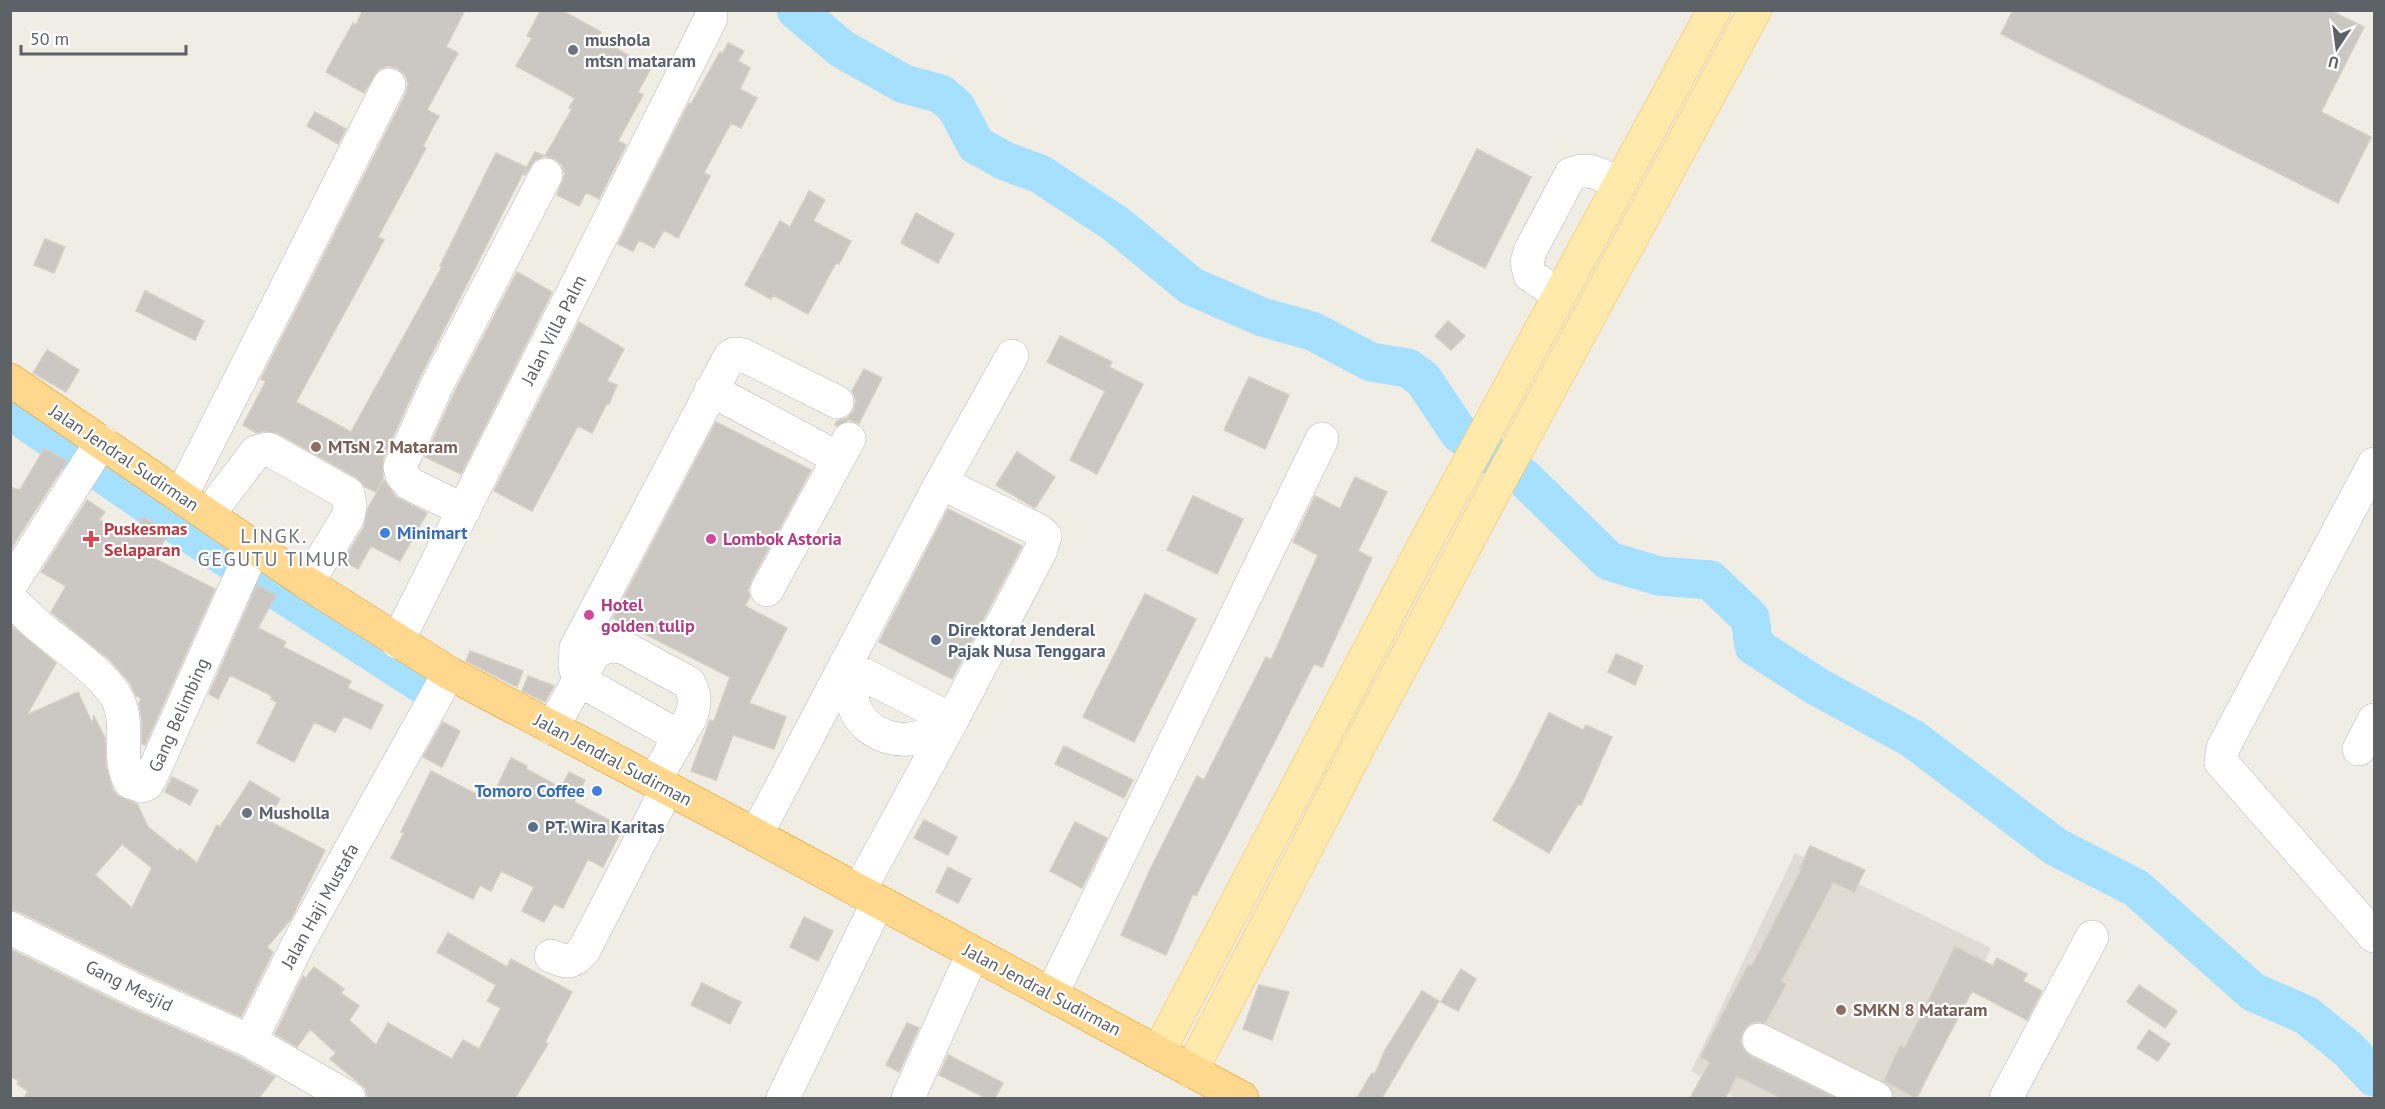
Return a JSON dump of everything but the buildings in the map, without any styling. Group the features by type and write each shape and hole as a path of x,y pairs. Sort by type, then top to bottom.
{"highway":[{"name":"Jalan Jendral Sudirman","path":"10,381 102,441 307,583 449,673 1242,1098"}],"main road":[{"path":"1158,1053 1416,561 1714,10"},
{"path":"1191,1071 1489,501 1755,10"}],"street":[{"name":"Jalan Villa Palm","path":"398,642 711,18"},
{"path":"181,496 388,85"},
{"path":"1559,295 1530,275 1527,262 1530,250 1566,183 1571,174 1582,169 1593,171 1620,184"},
{"path":"464,510 410,484 402,475 400,467 437,385 546,175"},
{"path":"680,736 579,680 575,666 576,648 729,358 734,354 743,355 837,402"},
{"path":"756,836 850,667 941,483 1012,356"},
{"path":"711,390 844,448 767,590"},
{"path":"1051,995 1322,439"},
{"path":"10,586 102,441"},
{"path":"208,515 256,452 262,449 268,449 348,494 350,506 348,517 307,583"},
{"path":"2373,471 2223,748 2221,762 2374,936"},
{"path":"783,1098 868,897 949,718 1041,550 1045,536 1038,530 941,483"},
{"name":"Gang Belimbing","path":"10,599 39,626 79,657 117,698 122,715 126,776 130,782 142,786 147,784 152,775 254,547"},
{"path":"551,956 567,962 576,959 584,950 660,785 680,736 691,717 695,705 695,693 689,683 623,647 612,645 601,648 594,655 552,728"},
{"path":"850,667 949,718"},
{"path":"850,667 851,690 856,711 869,728 888,738 909,740 930,732 949,718"},
{"name":"Jalan Haji Mustafa","path":"250,1041 295,951 449,673"},
{"path":"2359,749 2374,720"},
{"name":"Gang Mesjid","path":"10,928 137,991 250,1041"},
{"path":"2006,1098 2092,937"},
{"path":"908,1098 973,953"},
{"path":"1759,1040 1866,1096"},
{"path":"250,1041 349,1098"}],"shaded area":[{"name":"SMKN 8 Mataram","path":"1795,853 1991,948 1918,1098 1736,1098 1691,1071"}],"waterway":[{"path":"796,10 842,49 904,84 941,94 956,107 976,145 1005,161 1040,174 1116,224 1191,286 1262,317 1312,331 1371,362 1408,368 1423,379 1459,433 1524,478 1609,561 1659,576 1710,580 1750,618 1754,646 1818,687 1913,739 2056,847 2136,888 2253,992 2306,1015 2348,1049 2374,1077"},
{"path":"10,410 204,543 430,689"}],"place":[{"name":"mushola mtsn mataram","path":"573,50"},
{"name":"MTsN 2 Mataram","path":"316,447"},
{"name":"Minimart","path":"385,533"},
{"name":"Puskesmas Selaparan","path":"91,539"},
{"name":"Lombok Astoria","path":"711,539"},
{"name":"Hotel golden tulip","path":"589,615"},
{"name":"Direktorat Jenderal Pajak Nusa Tenggara","path":"936,640"},
{"name":"Tomoro Coffee","path":"597,791"},
{"name":"Musholla","path":"247,813"},
{"name":"PT. Wira Karitas","path":"533,827"},
{"name":"SMKN 8 Mataram","path":"1841,1010"}],"district":[{"name":"LINGK. GEGUTU TIMUR","path":"274,548"}]}
